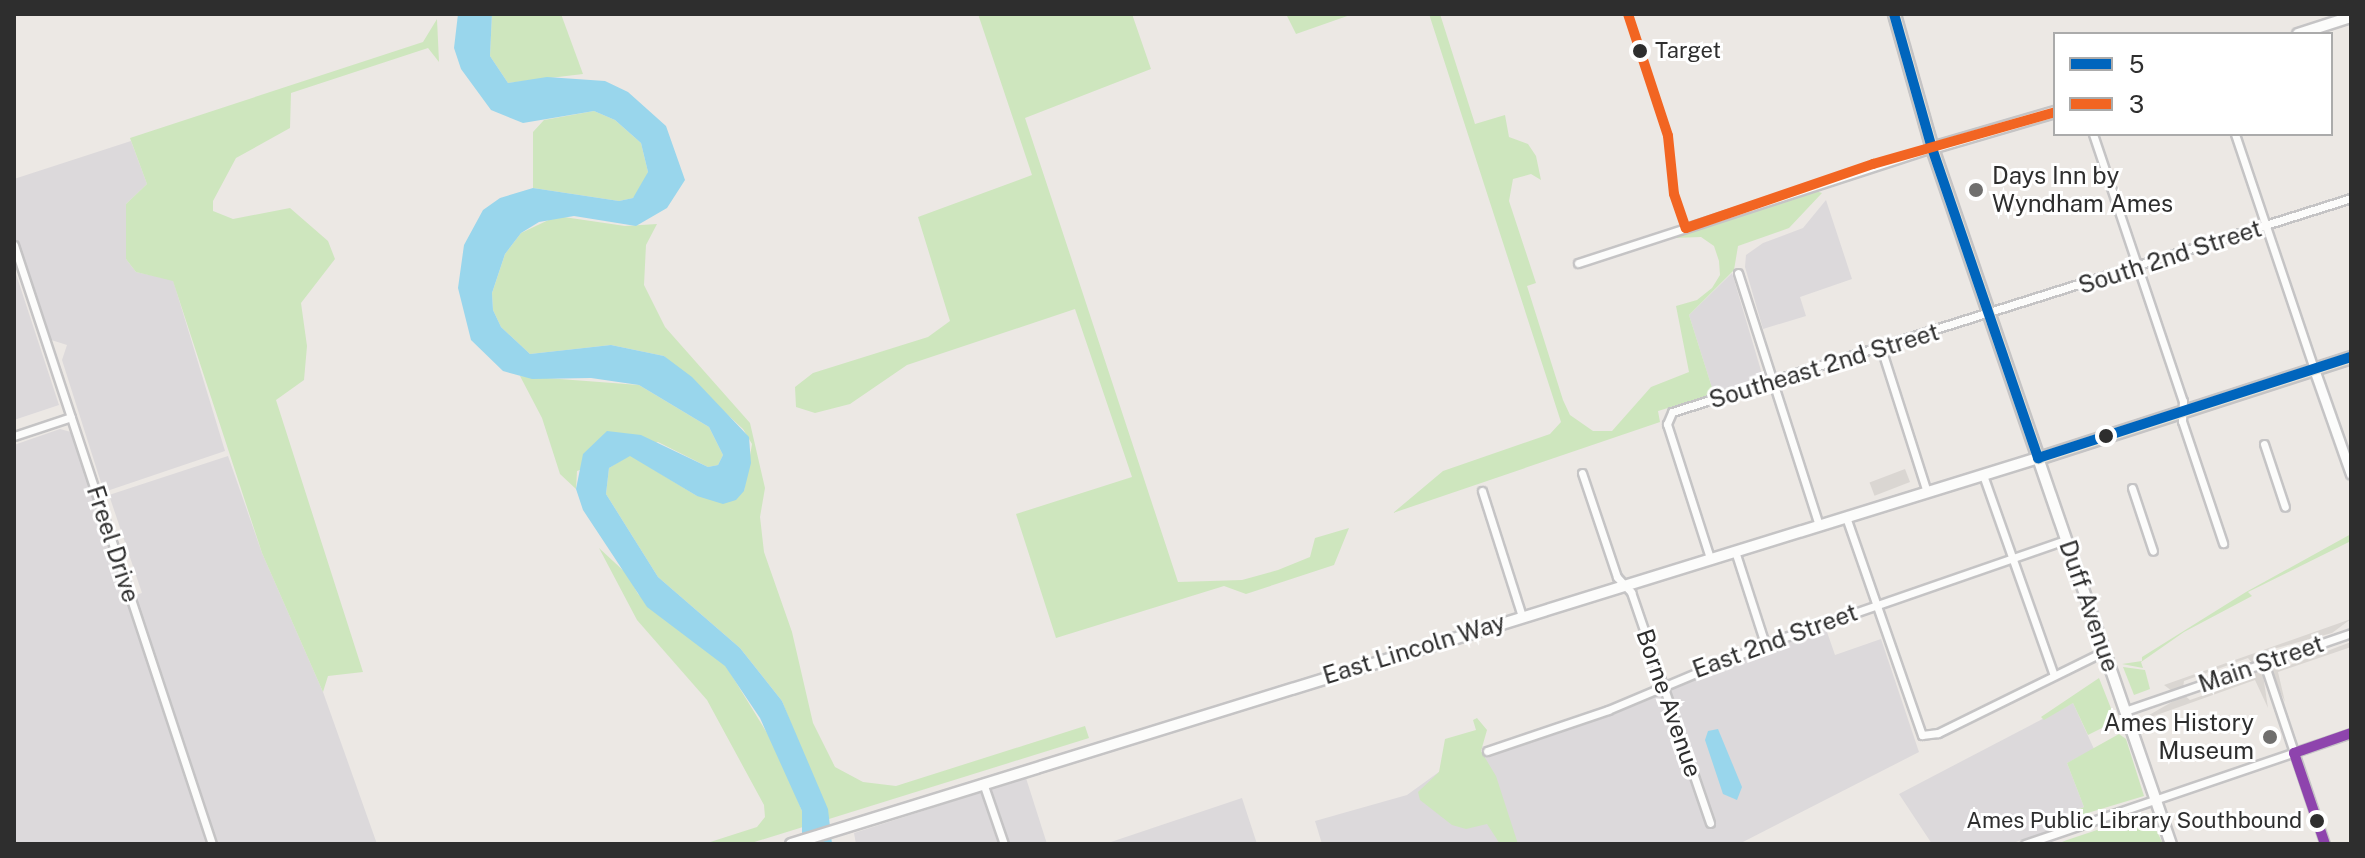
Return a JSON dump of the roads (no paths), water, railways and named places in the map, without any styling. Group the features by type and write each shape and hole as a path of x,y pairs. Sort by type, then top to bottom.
{"main road":[{"path":"1894,14 1932,148 2038,458 2351,357"},
{"path":"2304,32 2351,17"},
{"path":"1932,148 2053,113"},
{"name":"East Lincoln Way","path":"791,844 2038,458"},
{"name":"Duff Avenue","path":"2038,458 2171,844"}],"street":[{"path":"2094,136 2183,401 2182,411 2223,543"},
{"path":"2236,136 2351,474"},
{"path":"1578,263 1932,148"},
{"name":"South 2nd Street","path":"1989,315 2351,198"},
{"name":"Freel Drive","path":"14,245 212,844"},
{"path":"1738,273 1819,525"},
{"name":"Southeast 2nd Street","path":"1710,558 1667,424 1668,416 1678,410 1989,315"},
{"path":"1881,348 1927,492"},
{"path":"14,436 71,417"},
{"path":"2264,444 2285,507"},
{"name":"Borne Avenue","path":"1582,473 1662,684 1710,823"},
{"path":"1983,475 2054,675"},
{"path":"2132,488 2153,551"},
{"path":"1482,491 1522,616"},
{"path":"1846,517 1919,732 1938,733 2105,651"},
{"name":"East 2nd Street","path":"1487,751 1608,710 1662,684 1765,644 2066,540"},
{"path":"1735,551 1765,644"},
{"name":"Main Street","path":"2125,711 2351,633"},
{"path":"2264,663 2325,844"},
{"path":"2025,844 2351,733"},
{"path":"983,783 1004,844"}],"water":[{"path":"458,14 492,14 490,56 508,83 547,77 605,81 628,92 666,126 685,180 667,208 636,226 574,216 539,222 521,233 505,254 492,293 493,310 501,327 530,354 611,345 664,356 692,377 749,437 751,463 744,491 736,500 723,504 697,496 630,456 609,468 606,494 658,577 740,648 782,701 828,809 832,844 802,844 802,811 760,718 725,666 647,607 583,510 576,489 583,454 607,431 641,435 708,467 718,465 723,455 709,427 639,385 591,378 532,379 503,371 471,340 458,288 464,245 483,210 500,198 533,188 619,201 633,198 648,172 641,143 615,120 594,111 523,123 491,110 461,69 454,48"},
{"path":"1718,729 1742,787 1737,800 1723,794 1705,740 1708,731"}],"place":[{"name":"Target","path":"1640,51"},
{"name":"Days Inn by Wyndham Ames","path":"1976,190"},
{"name":"Ames History Museum","path":"2270,737"},
{"name":"Ames Public Library Southbound","path":"2317,821"}]}
